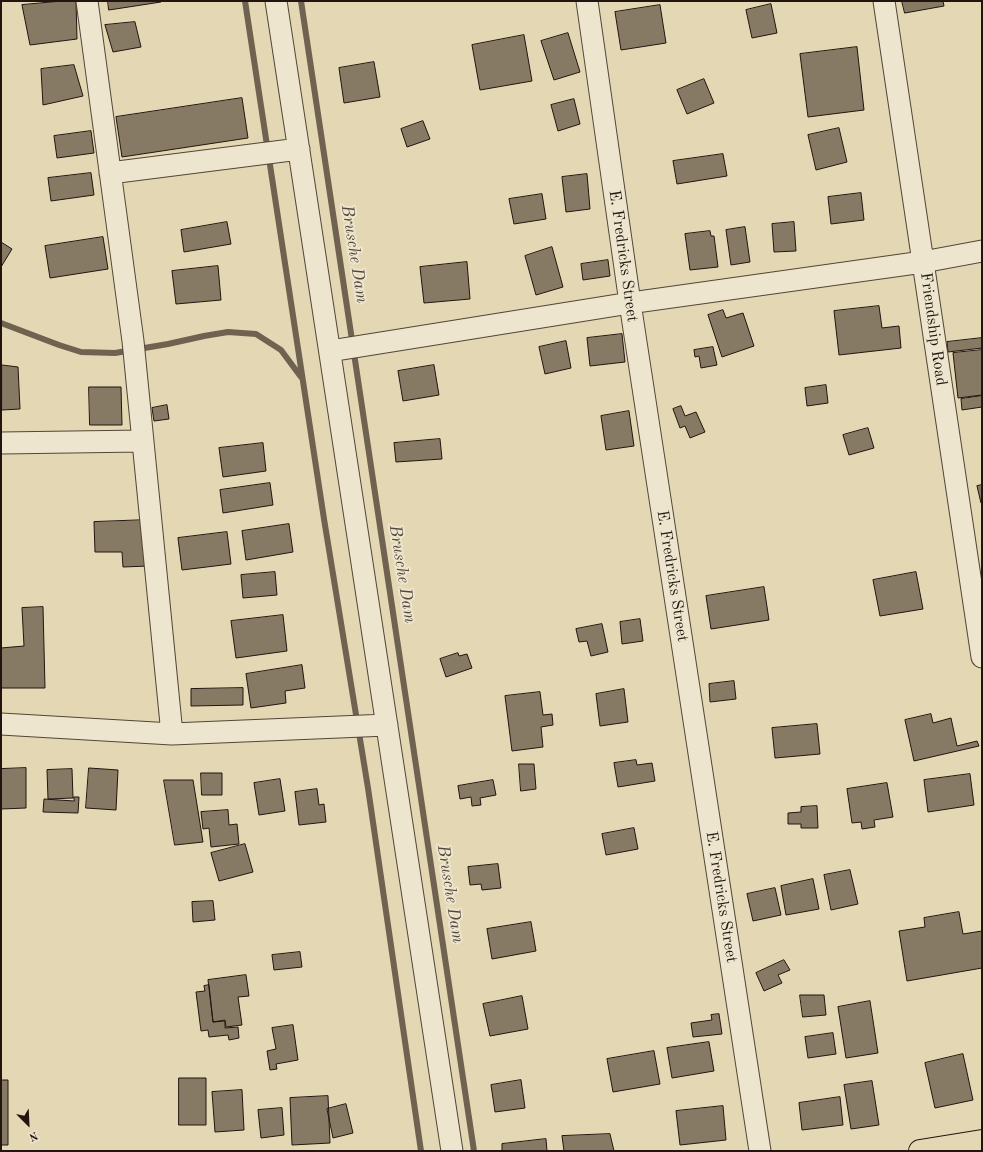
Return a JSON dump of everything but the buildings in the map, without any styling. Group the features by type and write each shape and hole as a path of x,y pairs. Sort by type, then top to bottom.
{"main road":[{"path":"920,1151 982,1141"}],"street":[{"path":"87,1 133,341 172,734"},
{"path":"276,1 330,351 383,725 452,1151"},
{"name":"E. Fredricks Street","path":"587,1 630,303 760,1151"},
{"name":"Friendship Road","path":"884,1 982,657"},
{"path":"110,173 299,149"},
{"path":"330,351 630,303 923,262 982,251"},
{"path":"9,443 142,441"},
{"path":"1,724 172,734 383,725"}],"waterway":[{"path":"245,1 324,519 368,788 421,1151"},
{"name":"Brusche Dam","path":"301,1 474,1151"},
{"path":"1,323 81,352 115,353 228,332 256,334 281,350 301,377"}]}
